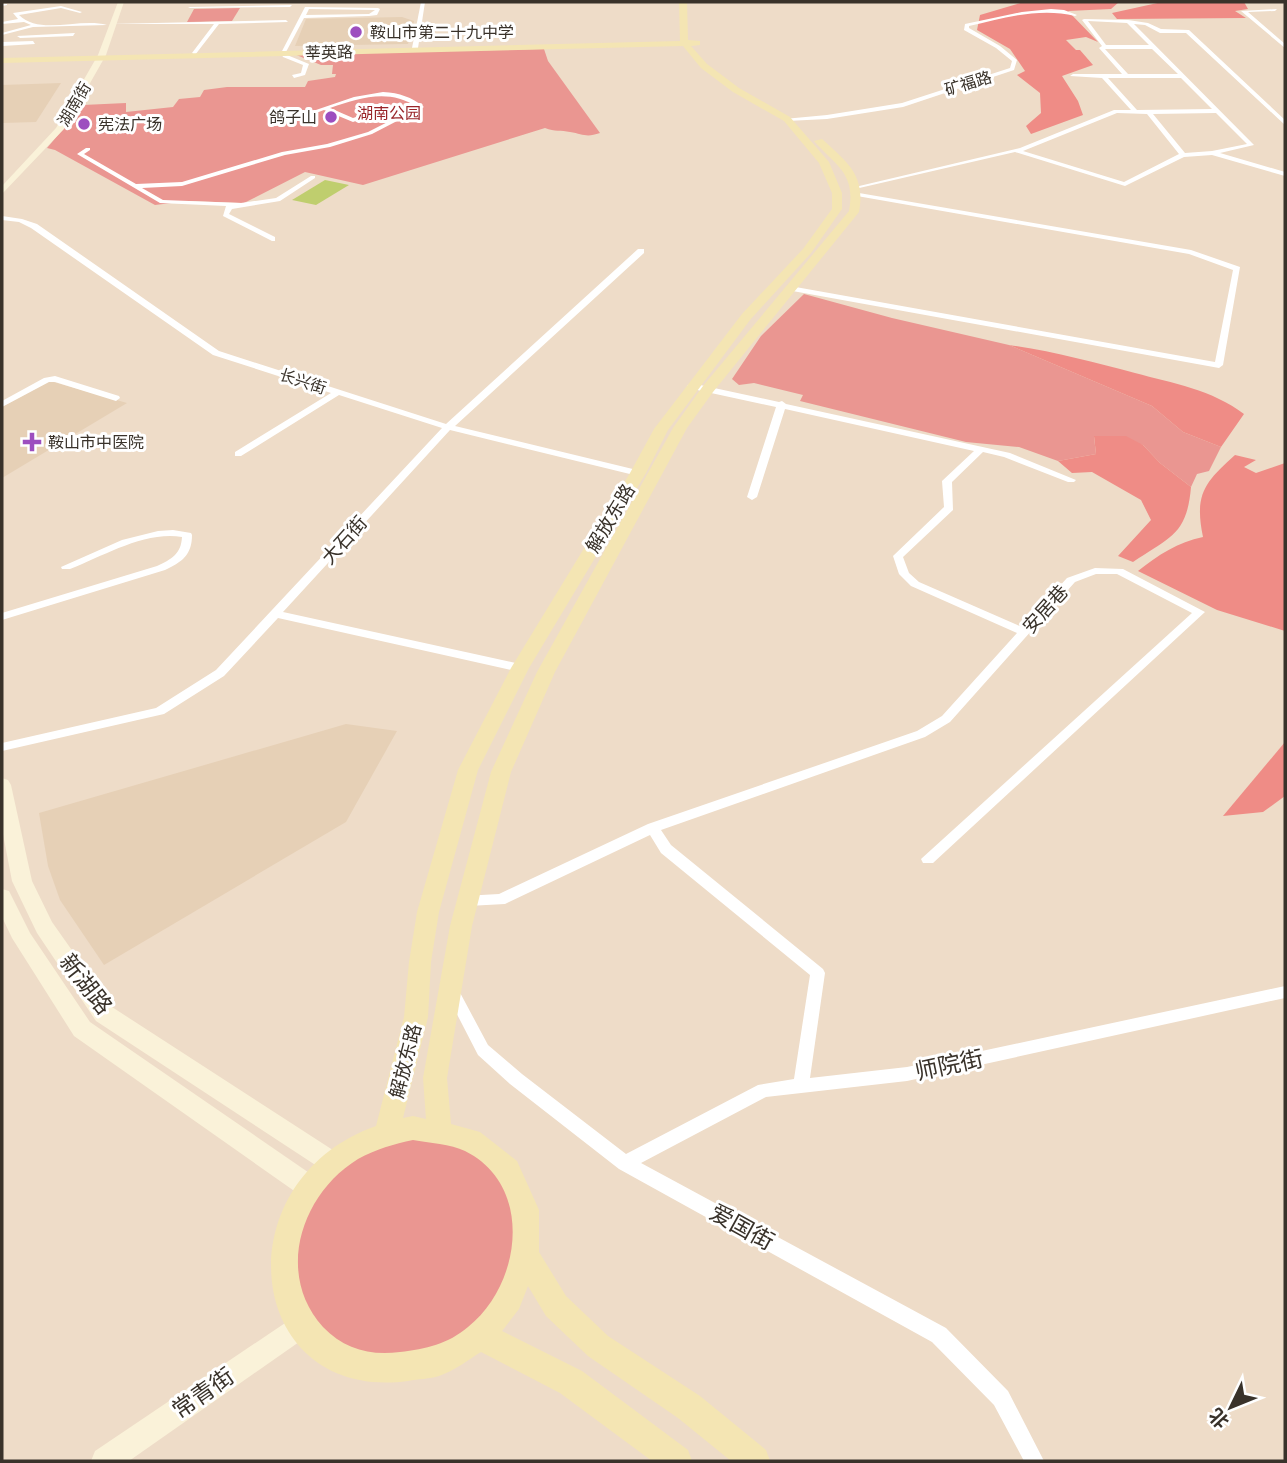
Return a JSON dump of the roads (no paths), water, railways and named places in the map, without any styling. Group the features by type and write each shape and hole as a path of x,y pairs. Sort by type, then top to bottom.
{"main road":[{"name":"湖南街","path":"109,25 113,2"},
{"name":"湖南街","path":"2,191 60,129 97,57 121,2"},
{"path":"682,2 691,42"},
{"path":"691,2 691,42"},
{"name":"莘英路","path":"97,57 691,42"},
{"name":"莘英路","path":"2,59 691,42"},
{"name":"解放东路","path":"439,1129 435,1078 468,900 501,772 546,672 680,428 708,389 854,212 858,192 845,166 791,119 736,90 704,66 691,42"},
{"name":"湖南街","path":"2,179 50,129 97,57"},
{"name":"解放东路","path":"387,1132 416,1017 420,962 428,912 468,771 520,667 638,473 661,429 746,317 807,251 837,209 837,192 824,162 791,119"},
{"name":"新湖路","path":"2,785 22,881 44,927 104,1014 331,1163"},
{"name":"新湖路","path":"2,897 22,938 82,1029 309,1186"},
{"path":"413,1128 439,1129 472,1139 499,1158 519,1186 528,1220 527,1258 519,1282 507,1304 480,1336 443,1359 403,1370 362,1367 327,1352 300,1326 285,1293 282,1256 291,1220 309,1186 331,1163 358,1144 387,1132 413,1128"},
{"path":"527,1258 556,1306 598,1346 689,1407 754,1461"},
{"name":"常青街","path":"106,1461 300,1326"},
{"path":"480,1336 571,1382 677,1461"}],"street":[{"path":"415,48 423,2"},
{"path":"1264,2 1285,18"},
{"path":"183,23 191,5 246,4 289,9 240,13"},
{"path":"235,22 246,4"},
{"path":"21,20 15,14 67,7 80,12"},
{"path":"294,76 303,74 306,64 285,56 285,52 302,17 307,8 378,9 369,15 302,17"},
{"path":"40,10 50,14"},
{"path":"1275,10 1243,12 1285,46"},
{"name":"矿福路","path":"791,119 827,117 904,105 1012,69 1015,61 1002,48 966,29 967,25 1041,11 1061,11 1075,15"},
{"path":"59,18 68,23"},
{"path":"2,23 21,20 34,23 33,26"},
{"path":"1105,47 1084,20 1146,24 1160,31 1187,31 1285,123"},
{"path":"2,35 33,26 286,21"},
{"path":"1017,151 1125,184 1183,155 1212,153 1251,145 1128,22"},
{"path":"195,53 217,23"},
{"path":"2,35 72,34"},
{"path":"2,44 72,42"},
{"path":"1105,47 1153,47"},
{"path":"1105,47 1102,48 1126,76"},
{"path":"1073,76 1182,76"},
{"path":"1104,76 1135,111"},
{"path":"134,186 182,184 284,153 328,146 370,133 421,107 415,102 382,92 316,111"},
{"path":"324,108 353,120 366,117"},
{"path":"858,192 1017,151 1116,111 1217,111"},
{"path":"1149,112 1183,155"},
{"path":"1272,113 1285,113"},
{"path":"88,149 80,154 170,204 238,204 278,200 313,177"},
{"path":"1212,153 1285,174"},
{"path":"790,288 1219,365 1237,269 1191,252 858,192"},
{"path":"238,204 229,207 225,215 272,239"},
{"name":"长兴街","path":"2,218 20,220 34,226 216,353 448,427 638,473"},
{"name":"大石街","path":"2,747 160,711 220,673 448,427 641,251"},
{"path":"2,404 55,379 116,398"},
{"path":"691,386 1007,455 1071,480"},
{"path":"238,454 338,392"},
{"path":"752,497 782,404"},
{"path":"979,451 947,481 949,508 898,556 904,574 915,584 1024,632"},
{"path":"2,617 161,568 180,559 187,548 187,536 175,531 152,534 66,567"},
{"name":"安居巷","path":"468,900 500,900 653,828 921,734 946,719 1071,580 1095,571 1119,571 1199,612 928,859"},
{"path":"276,614 520,667"},
{"path":"653,828 666,849 818,974 800,1086"},
{"name":"爱国街","path":"451,989 483,1050 516,1079 625,1163 939,1335 1001,1398 1034,1461"},
{"name":"师院街","path":"625,1163 764,1090 907,1074 1285,992"}],"place":[{"name":"鞍山市第二十九中学","path":"356,32"},
{"name":"鸽子山","path":"331,117"},
{"name":"宪法广场","path":"84,124"},
{"name":"鞍山市中医院","path":"32,442"}],"park label":[{"name":"湖南公园","path":"389,113"}]}
